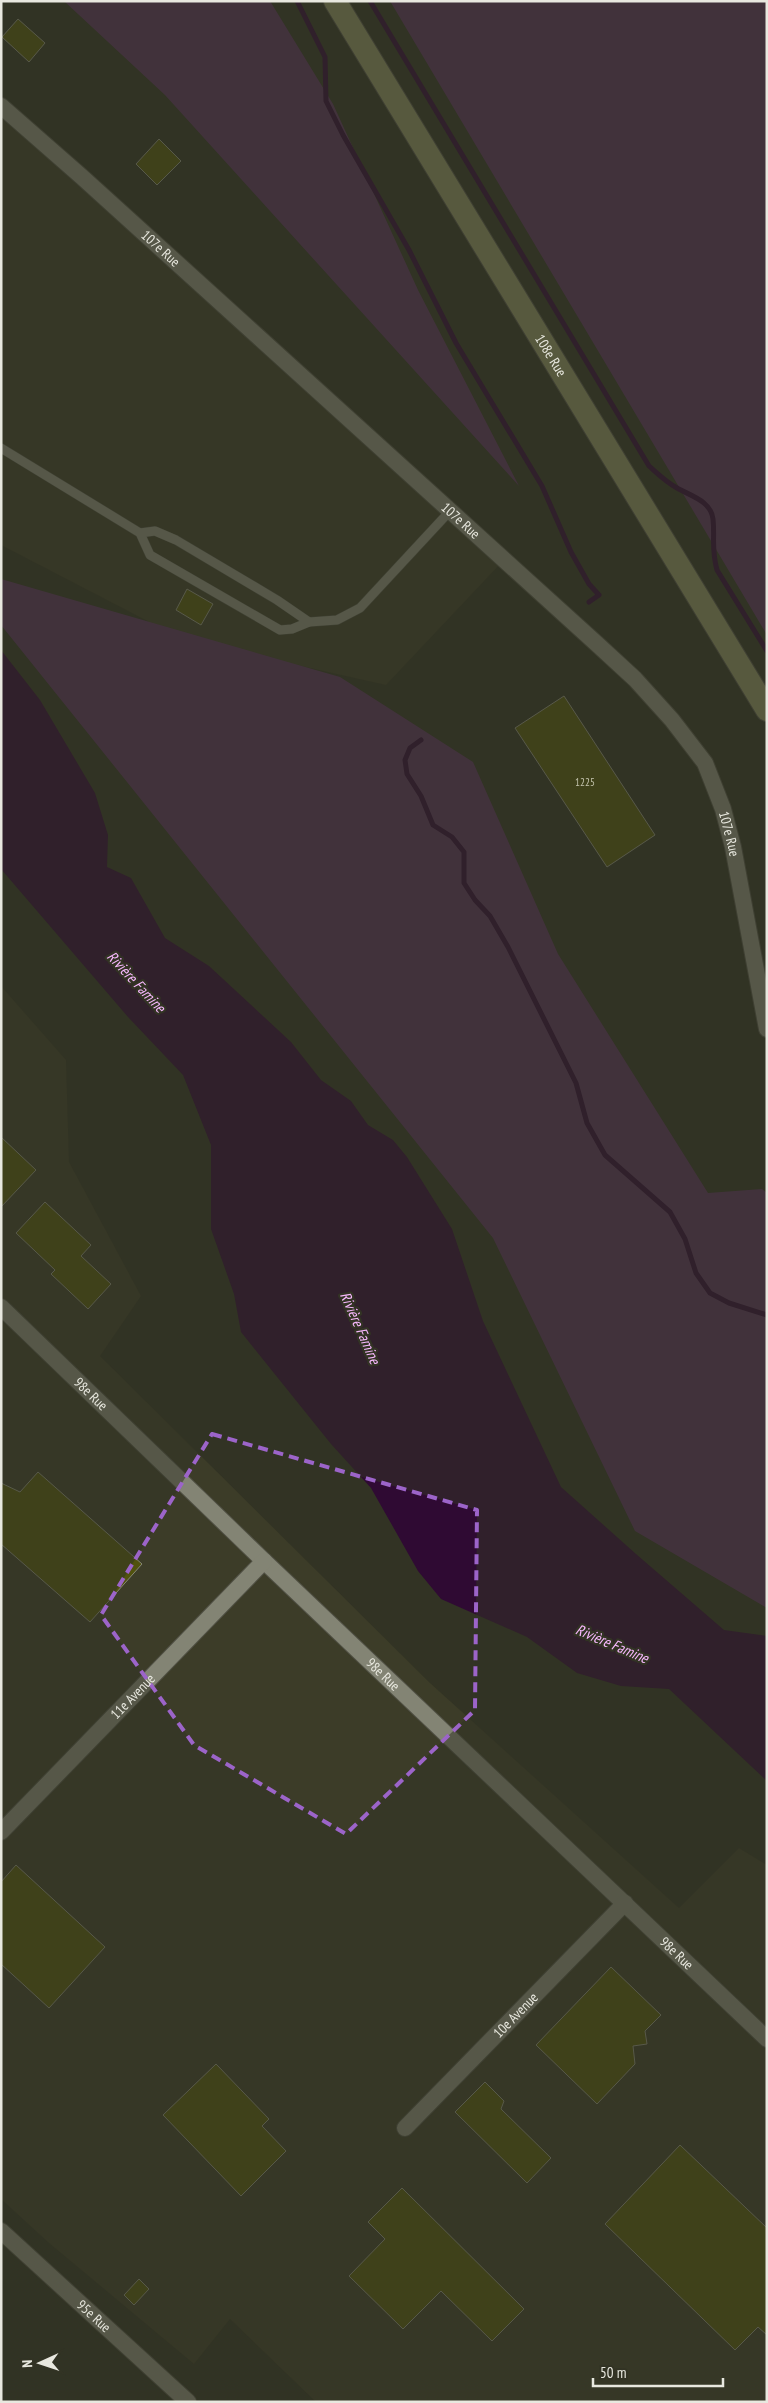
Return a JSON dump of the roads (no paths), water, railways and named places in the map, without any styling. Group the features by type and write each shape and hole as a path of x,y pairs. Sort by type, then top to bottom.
{"main road":[{"name":"108e Rue","path":"335,1 767,710"}],"street":[{"name":"107e Rue","path":"1,106 111,203 635,679 672,720 705,763 723,809 733,847 767,1029"},
{"name":"98e Rue","path":"1,1307 264,1561 767,2039"},
{"name":"11e Avenue","path":"1,1832 264,1561"},
{"name":"10e Avenue","path":"405,2128 625,1904"},
{"name":"95e Rue","path":"1,2232 188,2402"}],"lane":[{"path":"1,448 140,533 150,555 270,626 280,630 292,629 309,622 337,620 360,608 450,512"},
{"path":"140,533 155,531 176,540 277,600 309,622"}],"water":[{"name":"Rivière Famine","path":"1,650 40,700 95,793 108,835 107,867 131,878 165,938 209,966 291,1042 321,1080 351,1101 368,1125 393,1140 407,1157 452,1229 483,1321 561,1487 724,1630 767,1636 767,1781 669,1689 621,1686 577,1673 527,1637 441,1599 418,1571 371,1488 331,1444 241,1332 234,1294 211,1229 211,1145 183,1075 128,1017 1,869"}],"waterway":[{"path":"297,1 325,57 326,101 343,135 409,250 456,343 542,486 571,552 589,584 599,595 589,602"},
{"path":"370,1 649,466 669,483 704,503 708,508 713,519 717,570 767,651"},
{"path":"421,740 410,748 405,760 407,774 421,796 433,825 452,837 464,852 464,883 475,900 490,916 508,947 576,1083 587,1123 605,1155 670,1212 685,1239 696,1273 710,1293 729,1303 767,1315"}]}
